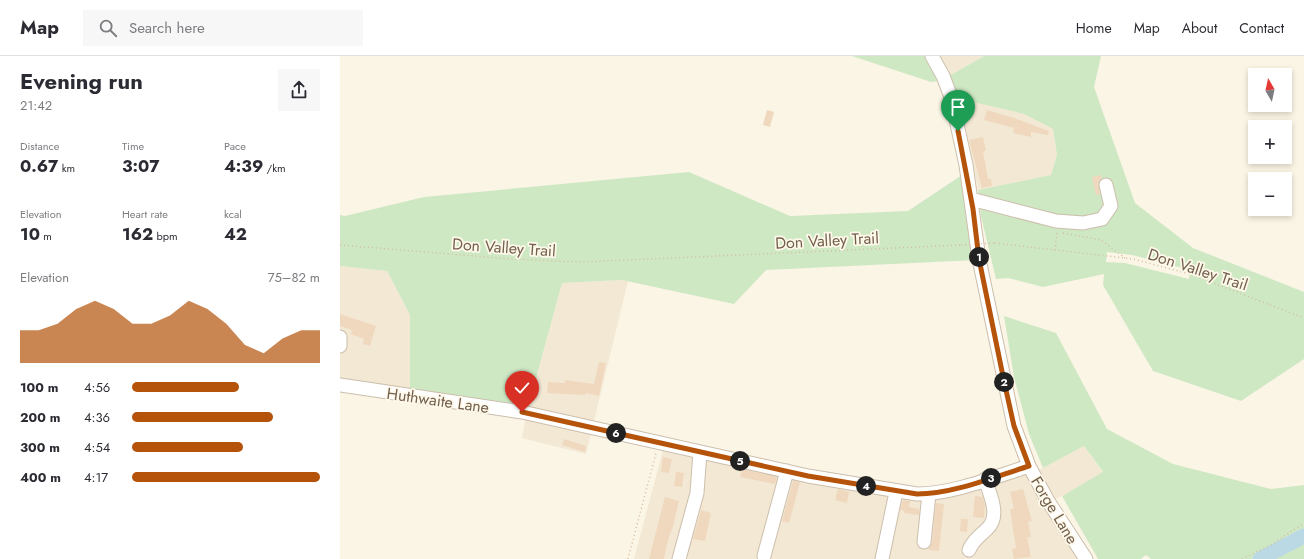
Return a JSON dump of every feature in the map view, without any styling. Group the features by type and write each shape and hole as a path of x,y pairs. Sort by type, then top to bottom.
{"street":[{"name":"Forge Lane","path":"932,56 943,76 951,97 966,165 977,250 1014,426 1029,466 1048,501 1086,559"},
{"path":"971,199 1056,222 1083,223 1102,219 1111,206 1106,186"},
{"path":"340,337 340,346"},
{"name":"Huthwaite Lane","path":"340,385 522,412 787,471 896,492 929,494 985,480 1029,466"},
{"path":"679,559 697,493 700,452"},
{"path":"764,556 787,471"},
{"path":"968,551 974,541 990,526 994,516 985,480"},
{"path":"882,559 896,492"},
{"path":"924,542 929,494"}],"path":[{"path":"1057,232 1100,240 1125,258"},
{"name":"Don Valley Trail","path":"340,245 511,259 582,262 995,243 1125,258 1190,274 1304,318"},
{"path":"628,559 659,442"},
{"path":"1242,559 1271,546 1304,523"}],"shaded area":[{"path":"940,56 984,56 949,76"},
{"path":"960,99 1024,114 1053,129 1057,155 1051,175 978,190"},
{"path":"340,266 387,271 410,315 410,390 340,381"},
{"path":"628,281 586,454 522,438 526,416 562,283"},
{"path":"1084,446 1103,473 1049,503 1084,559 634,559 663,450 900,495 996,482 1043,468"}],"green space":[{"path":"852,56 927,56 940,81 931,82"},
{"path":"984,56 1101,56 1094,87 1135,203 1193,248 1304,292 1304,359 1241,401 1153,371 1103,285 1104,274 1043,287 1008,278 996,279 981,216 978,190 1051,175 1057,155 1053,129 1024,114 960,99 949,76","holes":["1107,252 1132,255 1190,270 1189,279 1125,263 1106,262"]},
{"path":"689,172 790,216 908,211 962,175 977,260 766,270 734,304 622,280 562,283 528,408 410,390 410,315 387,271 340,266 340,215 345,216 424,197"},
{"path":"1004,316 1056,333 1107,429 1173,464 1271,489 1304,485 1304,559 1151,559 1146,555 1141,559 1098,559 1062,496 1103,472 1084,446 1043,468 1029,434 1014,377"}],"building":[{"path":"767,110 774,112 770,127 763,125"},
{"path":"987,110 1049,131 1048,135 1031,132 1031,137 1013,133 1014,128 984,120"},
{"path":"983,137 986,151 983,151 988,179 991,179 992,186 982,188 969,140"},
{"path":"1101,175 1102,179 1098,183 1100,194 1096,195 1092,177"},
{"path":"340,314 376,326 370,346 363,344 364,339 351,334 352,330 340,326"},
{"path":"599,362 606,363 599,396 586,393 585,395 547,393 548,382 565,383 565,380 594,384"},
{"path":"564,439 586,446 585,452 562,445"},
{"path":"663,457 672,459 669,473 661,472"},
{"path":"742,469 777,477 775,484 740,477"},
{"path":"676,472 684,473 682,487 674,486"},
{"path":"793,481 800,482 789,523 782,521"},
{"path":"838,489 849,492 847,503 835,500"},
{"path":"1023,489 1032,521 1028,522 1031,537 1027,537 1031,557 1014,559 1012,549 1016,548 1010,509 1014,509 1010,492"},
{"path":"975,496 983,497 985,506 984,518 973,517"},
{"path":"665,497 679,501 673,526 664,559 649,559"},
{"path":"903,500 910,501 909,507 919,509 919,515 904,513 904,511 900,510"},
{"path":"936,503 944,504 939,551 928,550 932,543"},
{"path":"701,510 711,513 705,541 693,539"},
{"path":"961,519 968,519 967,532 960,531"}],"waterway":[{"path":"1260,559 1304,536"}],"route":[{"path":"522,412 808,476 896,492 929,494 960,487 1029,466 1014,426 988,306 977,250 973,209 966,165 958,131"}]}
